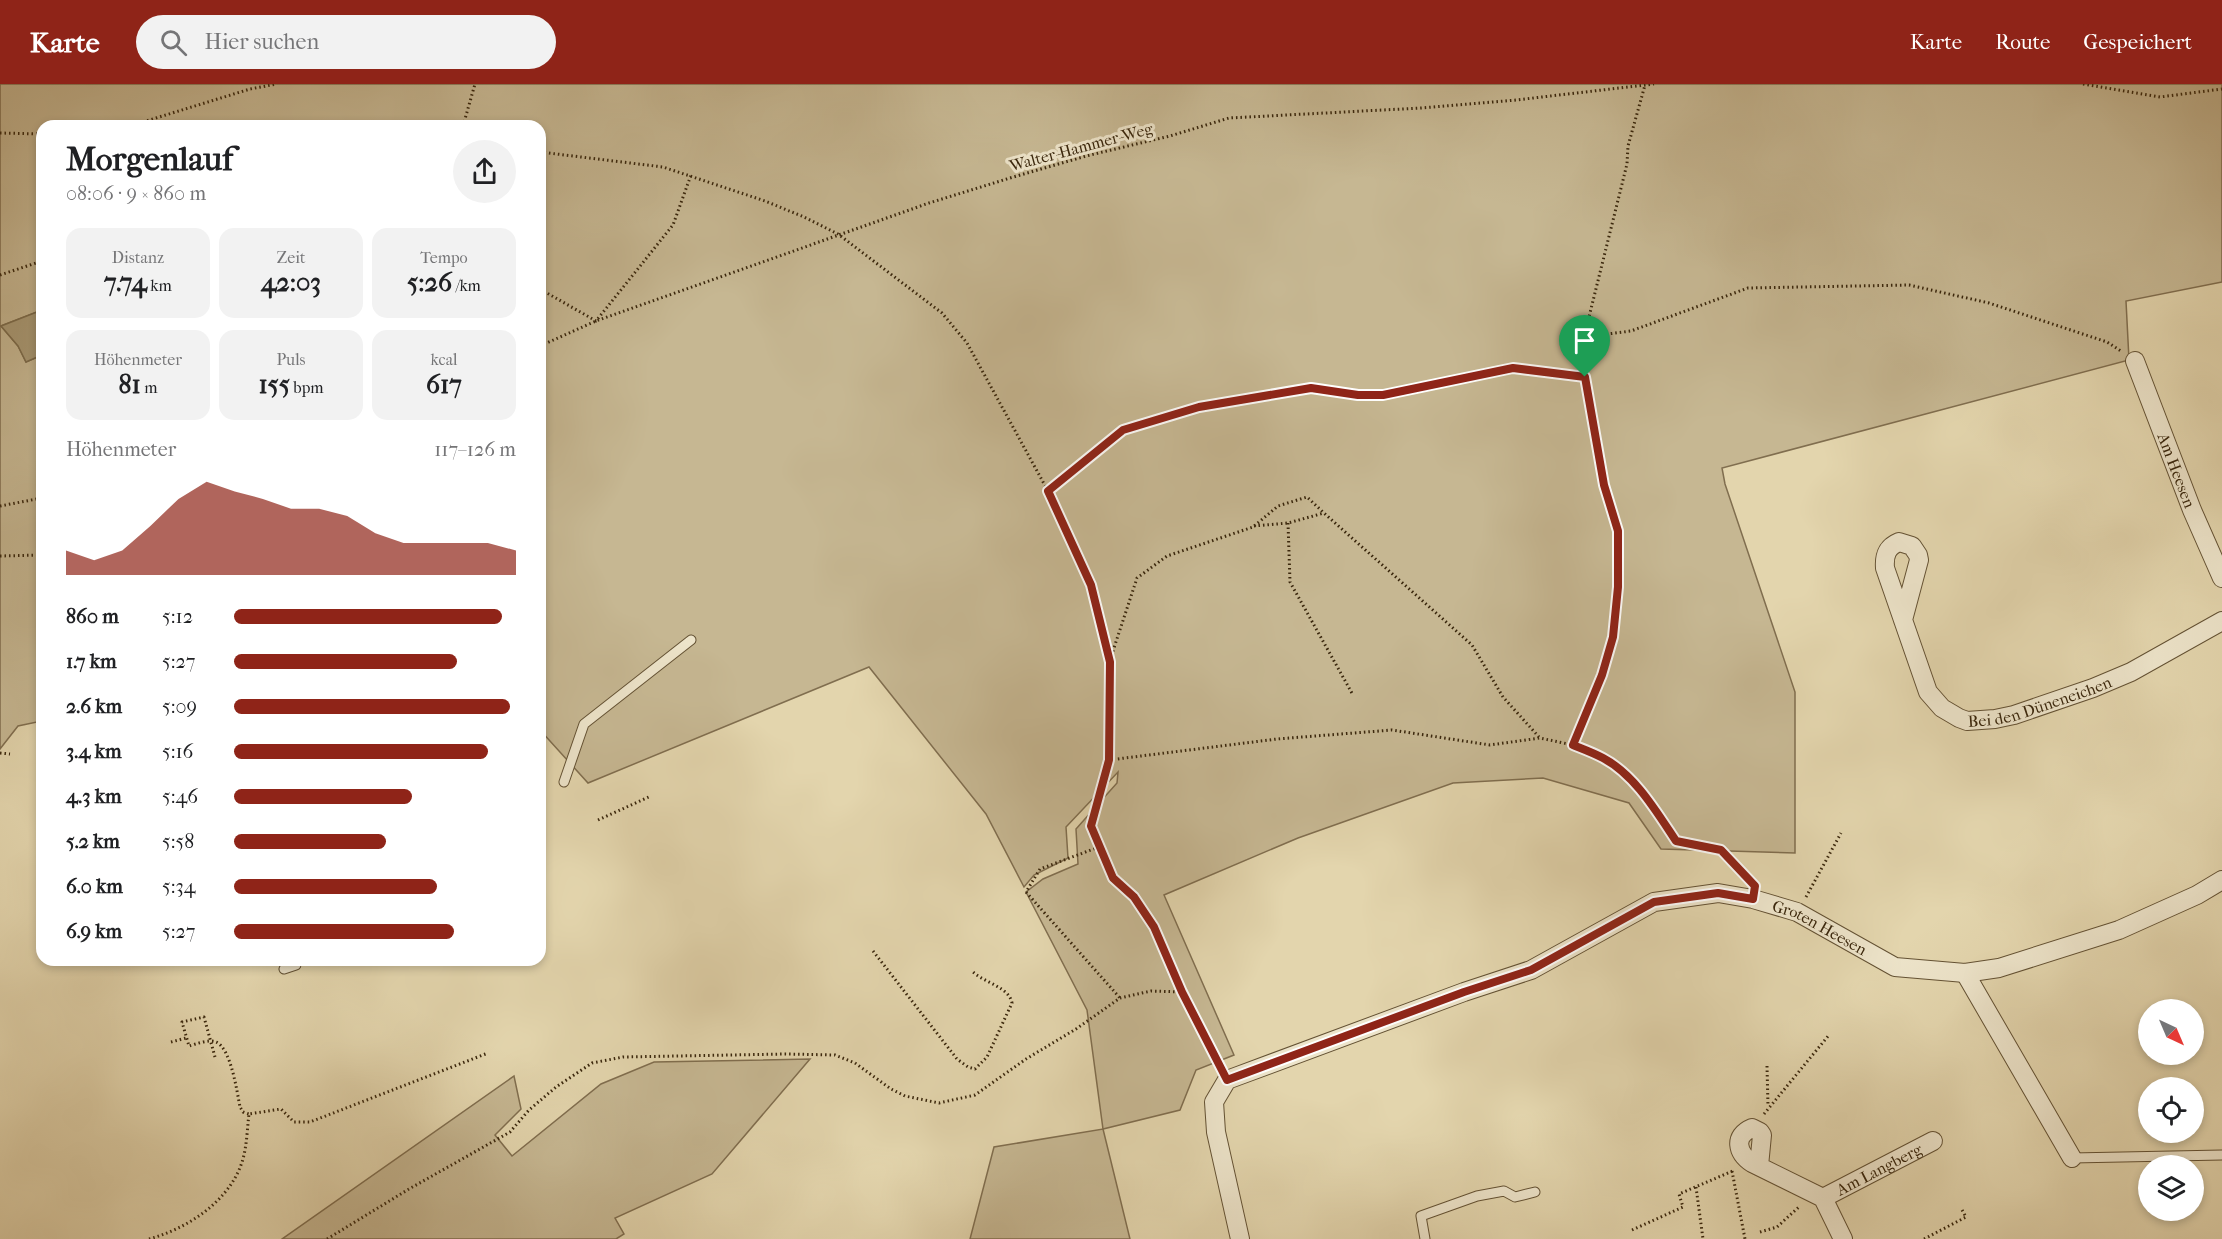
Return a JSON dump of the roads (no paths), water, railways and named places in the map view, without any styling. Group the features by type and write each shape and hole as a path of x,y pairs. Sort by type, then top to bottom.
{"street":[{"name":"Am Heesen","path":"2135,361 2192,510 2222,578"},
{"name":"Bei den Düneneichen","path":"1903,620 1928,692 1935,702 1950,714 1967,721 2014,715 2092,688 2131,672 2222,621"},
{"name":"Groten Heesen","path":"1240,1239 1216,1132 1214,1102 1227,1080 1464,992 1531,970 1654,902 1718,893 1753,899 1797,912 1895,967 1965,974 2000,968 2119,930 2197,895 2222,880"},
{"path":"1965,974 2072,1158"},
{"name":"Am Langberg","path":"1756,1129 1762,1135 1763,1142 1755,1164 1819,1196 1843,1239"},
{"name":"Am Langberg","path":"1819,1196 1934,1141"}],"lane":[{"path":"564,782 584,724 691,640"},
{"path":"285,969 293,966"},
{"path":"2072,1158 2222,1155"},
{"path":"1425,1239 1421,1216 1477,1196 1504,1191 1515,1197 1535,1192"}]}
